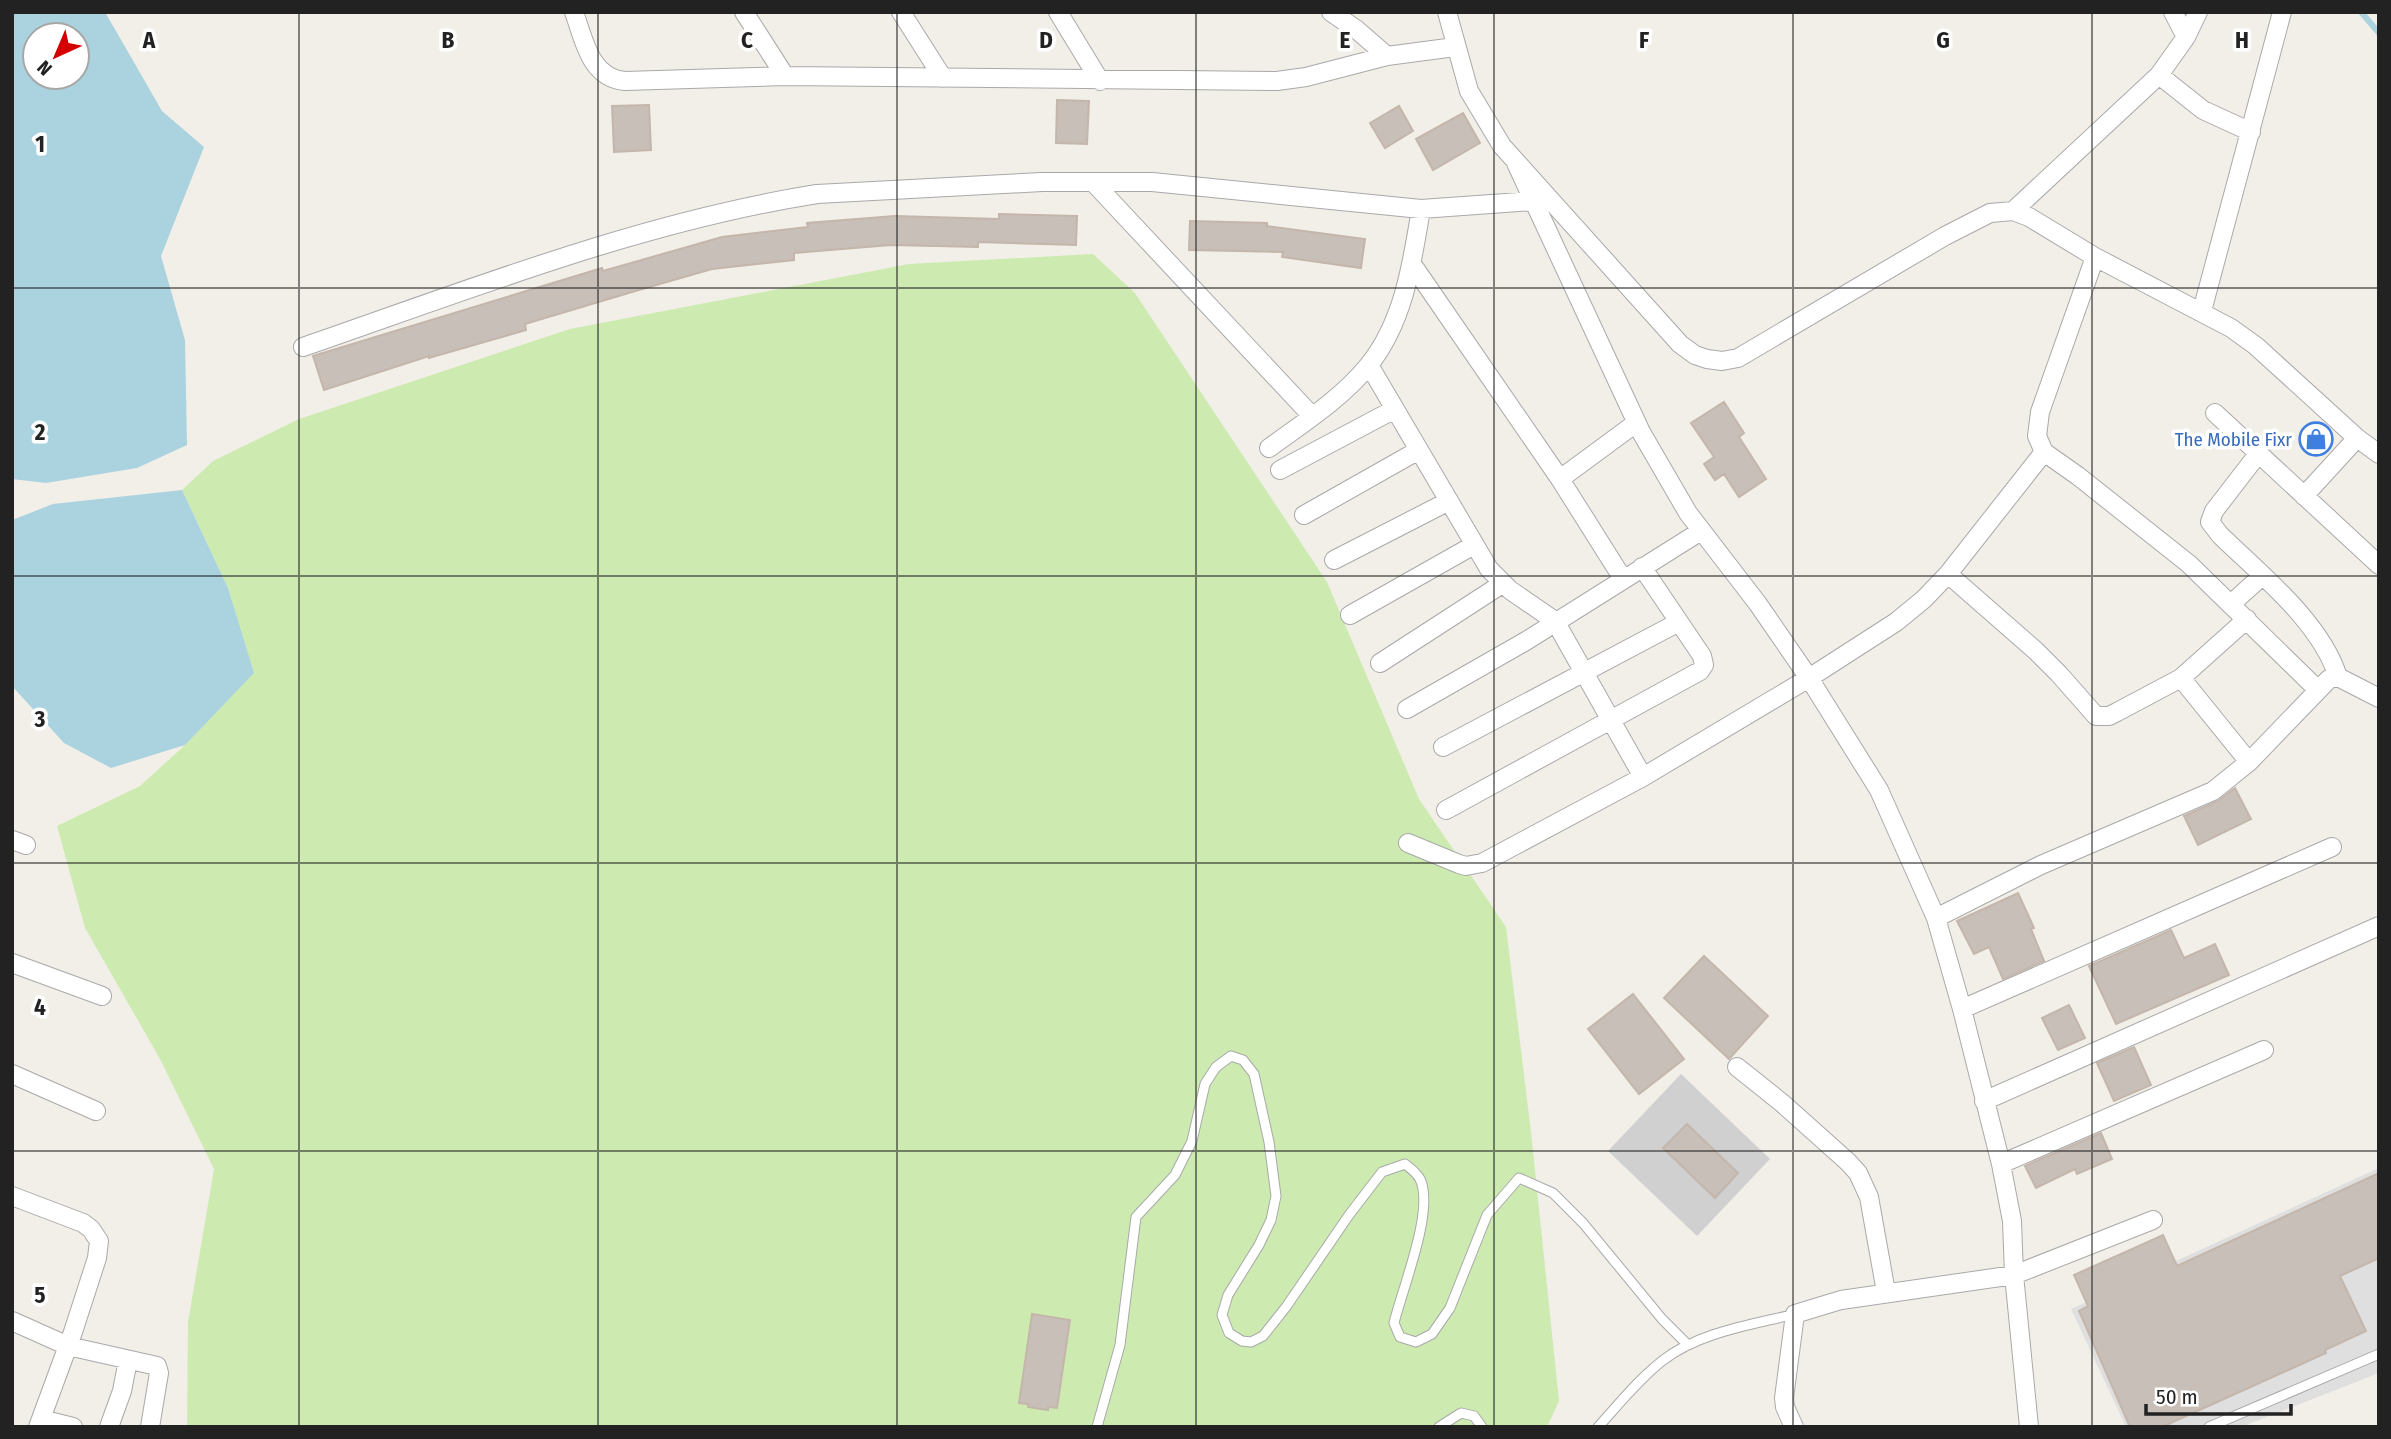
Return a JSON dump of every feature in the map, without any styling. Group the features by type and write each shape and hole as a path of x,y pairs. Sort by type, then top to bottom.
{"street":[{"path":"574,12 592,59 603,74 611,79 625,81 785,76 1277,81 1306,77 1387,57 1455,47"},
{"path":"744,12 785,76"},
{"path":"901,12 943,78"},
{"path":"1058,12 1100,80"},
{"path":"1331,12 1357,30 1387,57"},
{"path":"1447,12 1469,91 1486,122 1516,163 1674,338 1695,355 1722,361 1738,358 1945,236 1990,214 2013,211 2029,217 2095,257 2202,311 2256,346 2357,438 2379,454"},
{"path":"2173,12 2186,37"},
{"path":"2013,211 2159,75 2186,37 2198,12"},
{"path":"2202,311 2280,13"},
{"path":"2159,75 2203,110 2251,132"},
{"path":"1516,163 1636,422 1672,487 1809,678 1879,790 1936,918 1962,1009 2001,1164 2012,1220 2014,1275 2029,1427"},
{"path":"303,347 652,231 781,200 852,191 1042,182 1152,182 1422,209 1534,201"},
{"path":"1093,183 1312,416"},
{"path":"1269,448 1336,398 1369,365 1397,312 1409,281 1422,209"},
{"path":"2095,257 2040,412 2037,436 2044,452 2167,545 2318,690"},
{"path":"1412,264 1560,479 1623,579"},
{"path":"1369,365 1489,569 1502,584 1555,621 1643,776"},
{"path":"1280,470 1395,409"},
{"path":"2215,413 2379,565"},
{"path":"1560,479 1636,422"},
{"path":"2304,496 2357,438"},
{"path":"1304,515 1419,450"},
{"path":"1408,842 1459,864 1475,865 1643,776 1809,678 1896,622 1924,599 1948,574 2044,452"},
{"path":"2258,454 2214,510 2210,522 2293,608 2327,650 2338,677"},
{"path":"1334,560 1449,501"},
{"path":"1407,709 1526,640 1701,531"},
{"path":"1350,615 1474,545"},
{"path":"1446,810 1700,671 1702,656 1642,567"},
{"path":"1948,574 2044,659 2096,716 2109,716 2118,712 2181,678 2247,619"},
{"path":"2231,604 2262,576"},
{"path":"1380,663 1502,584"},
{"path":"1443,747 1679,622"},
{"path":"1936,918 2041,865 2213,791 2249,762 2329,679 2338,677 2379,698"},
{"path":"2181,678 2249,762"},
{"path":"1962,1009 2332,847"},
{"path":"1984,1101 2379,926"},
{"path":"12,963 102,996"},
{"path":"2001,1164 2264,1049"},
{"path":"1737,1067 1782,1103 1858,1173 1869,1197 1885,1292"},
{"path":"12,1074 96,1111"},
{"path":"12,1196 83,1223 99,1241 97,1258 40,1423 73,1427"},
{"path":"1794,1427 1784,1398 1795,1314 1841,1300 1885,1292 2014,1275 2153,1220"},
{"path":"12,1321 68,1346 154,1364 159,1369 150,1427"},
{"path":"109,1427 122,1391 128,1360"}],"lane":[{"path":"1097,1427 1120,1345 1136,1217 1175,1175 1192,1142 1205,1084 1216,1067 1231,1056 1243,1060 1254,1074 1269,1142 1276,1196 1271,1220 1259,1245 1228,1295 1223,1315 1229,1333 1242,1341 1251,1342 1263,1336 1382,1172 1405,1164 1422,1182 1424,1215 1394,1323 1401,1337 1416,1342 1432,1334 1451,1308 1487,1214 1519,1178 1553,1193 1583,1223 1662,1319 1688,1345"},
{"path":"1598,1427 1644,1377 1688,1345 1731,1329 1795,1314"},
{"path":"2209,1427 2379,1354"},
{"path":"1439,1427 1461,1413 1474,1416 1482,1427"}],"shaded area":[{"path":"1681,1074 1770,1159 1697,1236 1608,1151"},
{"path":"2379,1168 2379,1373 2241,1427 2126,1427 2071,1309"}],"green space":[{"path":"1093,254 1135,293 1327,582 1419,799 1506,927 1559,1401 1547,1427 187,1427 188,1322 214,1169 160,1059 85,928 57,826 140,786 185,745 253,673 228,588 182,490 213,461 299,419 570,329 909,264"}],"water":[{"path":"12,12 105,12 162,111 204,147 161,256 185,340 187,445 137,468 46,483 12,479"},
{"path":"182,490 228,588 254,673 185,745 111,768 64,743 12,686 12,520 53,504"}],"building":[{"path":"1057,100 1089,101 1087,144 1056,143"},
{"path":"649,105 651,150 614,152 612,106"},
{"path":"1399,106 1413,131 1385,148 1370,123"},
{"path":"1463,113 1480,143 1433,170 1416,139"},
{"path":"999,214 1077,216 1076,245 978,242 978,247 891,245 794,253 794,260 712,269 632,292 525,324 526,330 429,356 324,390 313,356 602,268 603,271 722,237 808,227 807,223 895,216 999,219"},
{"path":"1190,221 1267,223 1267,226 1365,239 1361,268 1282,257 1283,252 1189,250"},
{"path":"1724,402 1744,433 1739,437 1766,479 1739,497 1724,474 1715,480 1704,464 1714,457 1691,423"},
{"path":"2235,788 2251,819 2198,845 2184,816 2218,801"},
{"path":"2018,893 2034,928 2031,929 2044,961 2003,979 1989,947 1974,954 1957,921"},
{"path":"2171,930 2184,958 2215,944 2229,975 2116,1024 2089,966"},
{"path":"1704,956 1768,1016 1729,1059 1664,998"},
{"path":"1633,994 1684,1059 1639,1094 1588,1029"},
{"path":"2069,1005 2085,1038 2058,1050 2042,1018"},
{"path":"2134,1047 2151,1085 2114,1101 2097,1063"},
{"path":"1687,1124 1738,1173 1715,1198 1663,1148"},
{"path":"2101,1133 2112,1159 2077,1174 2075,1169 2036,1188 2025,1166"},
{"path":"2379,1173 2379,1258 2340,1276 2366,1331 2325,1350 2326,1353 2162,1427 2130,1427 2079,1311 2088,1306 2074,1275 2163,1235 2177,1266"},
{"path":"1032,1314 1070,1320 1057,1408 1048,1407 1048,1410 1019,1403"}],"waterway":[{"path":"2361,12 2379,33"}],"place":[{"name":"The Mobile Fixr","path":"2316,439"}]}
